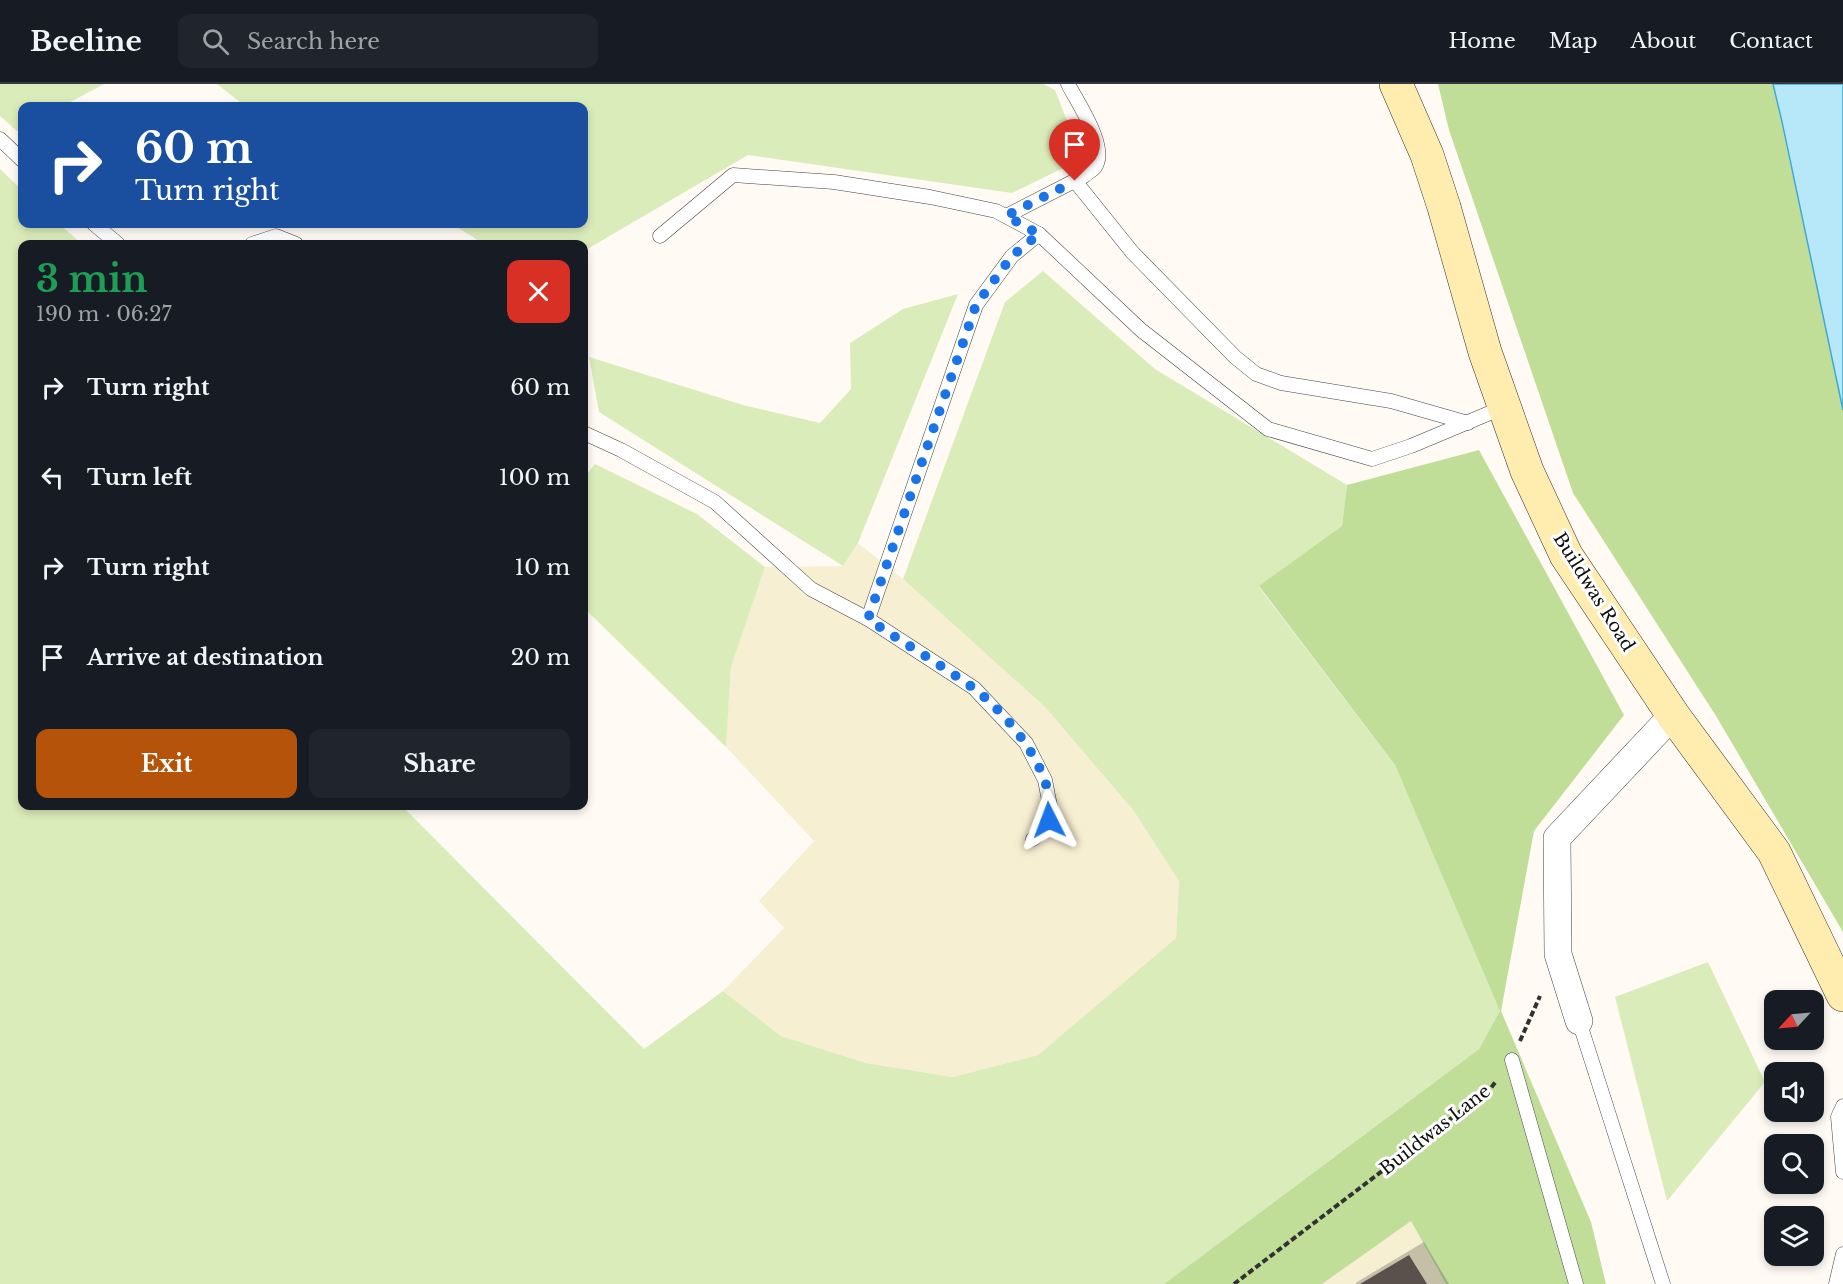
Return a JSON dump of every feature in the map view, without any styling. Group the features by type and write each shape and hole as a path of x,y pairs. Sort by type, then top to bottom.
{"main road":[{"name":"Buildwas Road","path":"1396,84 1427,156 1444,207 1485,352 1527,471 1566,555 1673,715 1774,852 1843,996"}],"street":[{"path":"1579,1021 1558,954 1557,838 1673,715"}],"lane":[{"path":"1006,216 1075,181 1095,167 1100,156 1096,139 1068,84"},
{"path":"0,139 18,156"},
{"path":"660,236 733,175 834,182 930,197 996,211 1039,234 1142,330 1268,429 1372,459 1504,407"},
{"path":"1075,181 1132,252 1235,357 1256,374 1281,383 1391,401 1468,423"},
{"path":"99,228 113,240"},
{"path":"868,619 976,305 1012,256 1039,234"},
{"path":"264,240 276,236 286,240"},
{"path":"588,435 621,450 715,502 811,589 868,619 974,688 1026,743 1044,780 1051,811 1046,828 1033,839"},
{"path":"1579,1021 1663,1284"},
{"path":"1512,1060 1576,1284"},
{"path":"1843,1106 1838,1117 1843,1172"},
{"path":"1836,1284 1843,1254"}],"path":[{"name":"Buildwas Lane","path":"1234,1284 1491,1088 1512,1060 1558,954"}],"shaded area":[{"path":"858,543 903,579 1045,707 1133,810 1179,881 1176,938 1038,1055 953,1077 866,1063 781,1036 723,991 784,928 759,901 814,841 726,747 731,667 765,567 843,566"},
{"path":"1411,1221 1446,1284 1319,1284"}],"green space":[{"path":"0,84 104,84 70,102 18,102 17,131 0,116"},
{"path":"217,84 1043,84 1055,90 1082,159 1012,193 748,155 588,249 588,240 478,240 458,228 588,228 588,102 240,102"},
{"path":"1438,84 1773,84 1843,410 1843,932 1716,716 1573,493 1449,130"},
{"path":"0,169 18,186 18,228 64,228 77,240 18,240 18,810 406,810 644,1049 723,991 781,1036 866,1063 953,1077 1038,1055 1176,938 1179,881 1133,810 1045,707 903,579 1005,302 1043,271 1155,369 1347,485 1342,526 1259,587 1395,765 1501,1011 1479,1049 1164,1284 0,1284"},
{"path":"958,294 858,543 843,566 599,412 589,357 743,405 820,423 851,389 850,343 903,309"},
{"path":"1479,450 1624,715 1534,831 1501,1011 1591,1222 1606,1284 1446,1284 1411,1221 1322,1284 1164,1284 1479,1049 1500,1011 1395,765 1259,586 1342,526 1347,485"},
{"path":"595,464 697,514 765,567 731,667 726,747 588,612 588,473"},
{"path":"1708,962 1764,1080 1764,1083 1667,1201 1615,997"}],"water":[{"path":"1773,84 1843,84 1843,410 1782,122"}],"building":[{"path":"1409,1255 1427,1284 1360,1284"}],"route":[{"path":"1049,820 1051,811 1049,796 1035,758 1026,743 974,688 868,619 976,305 1012,256 1039,234 1006,216 1075,181"}]}
